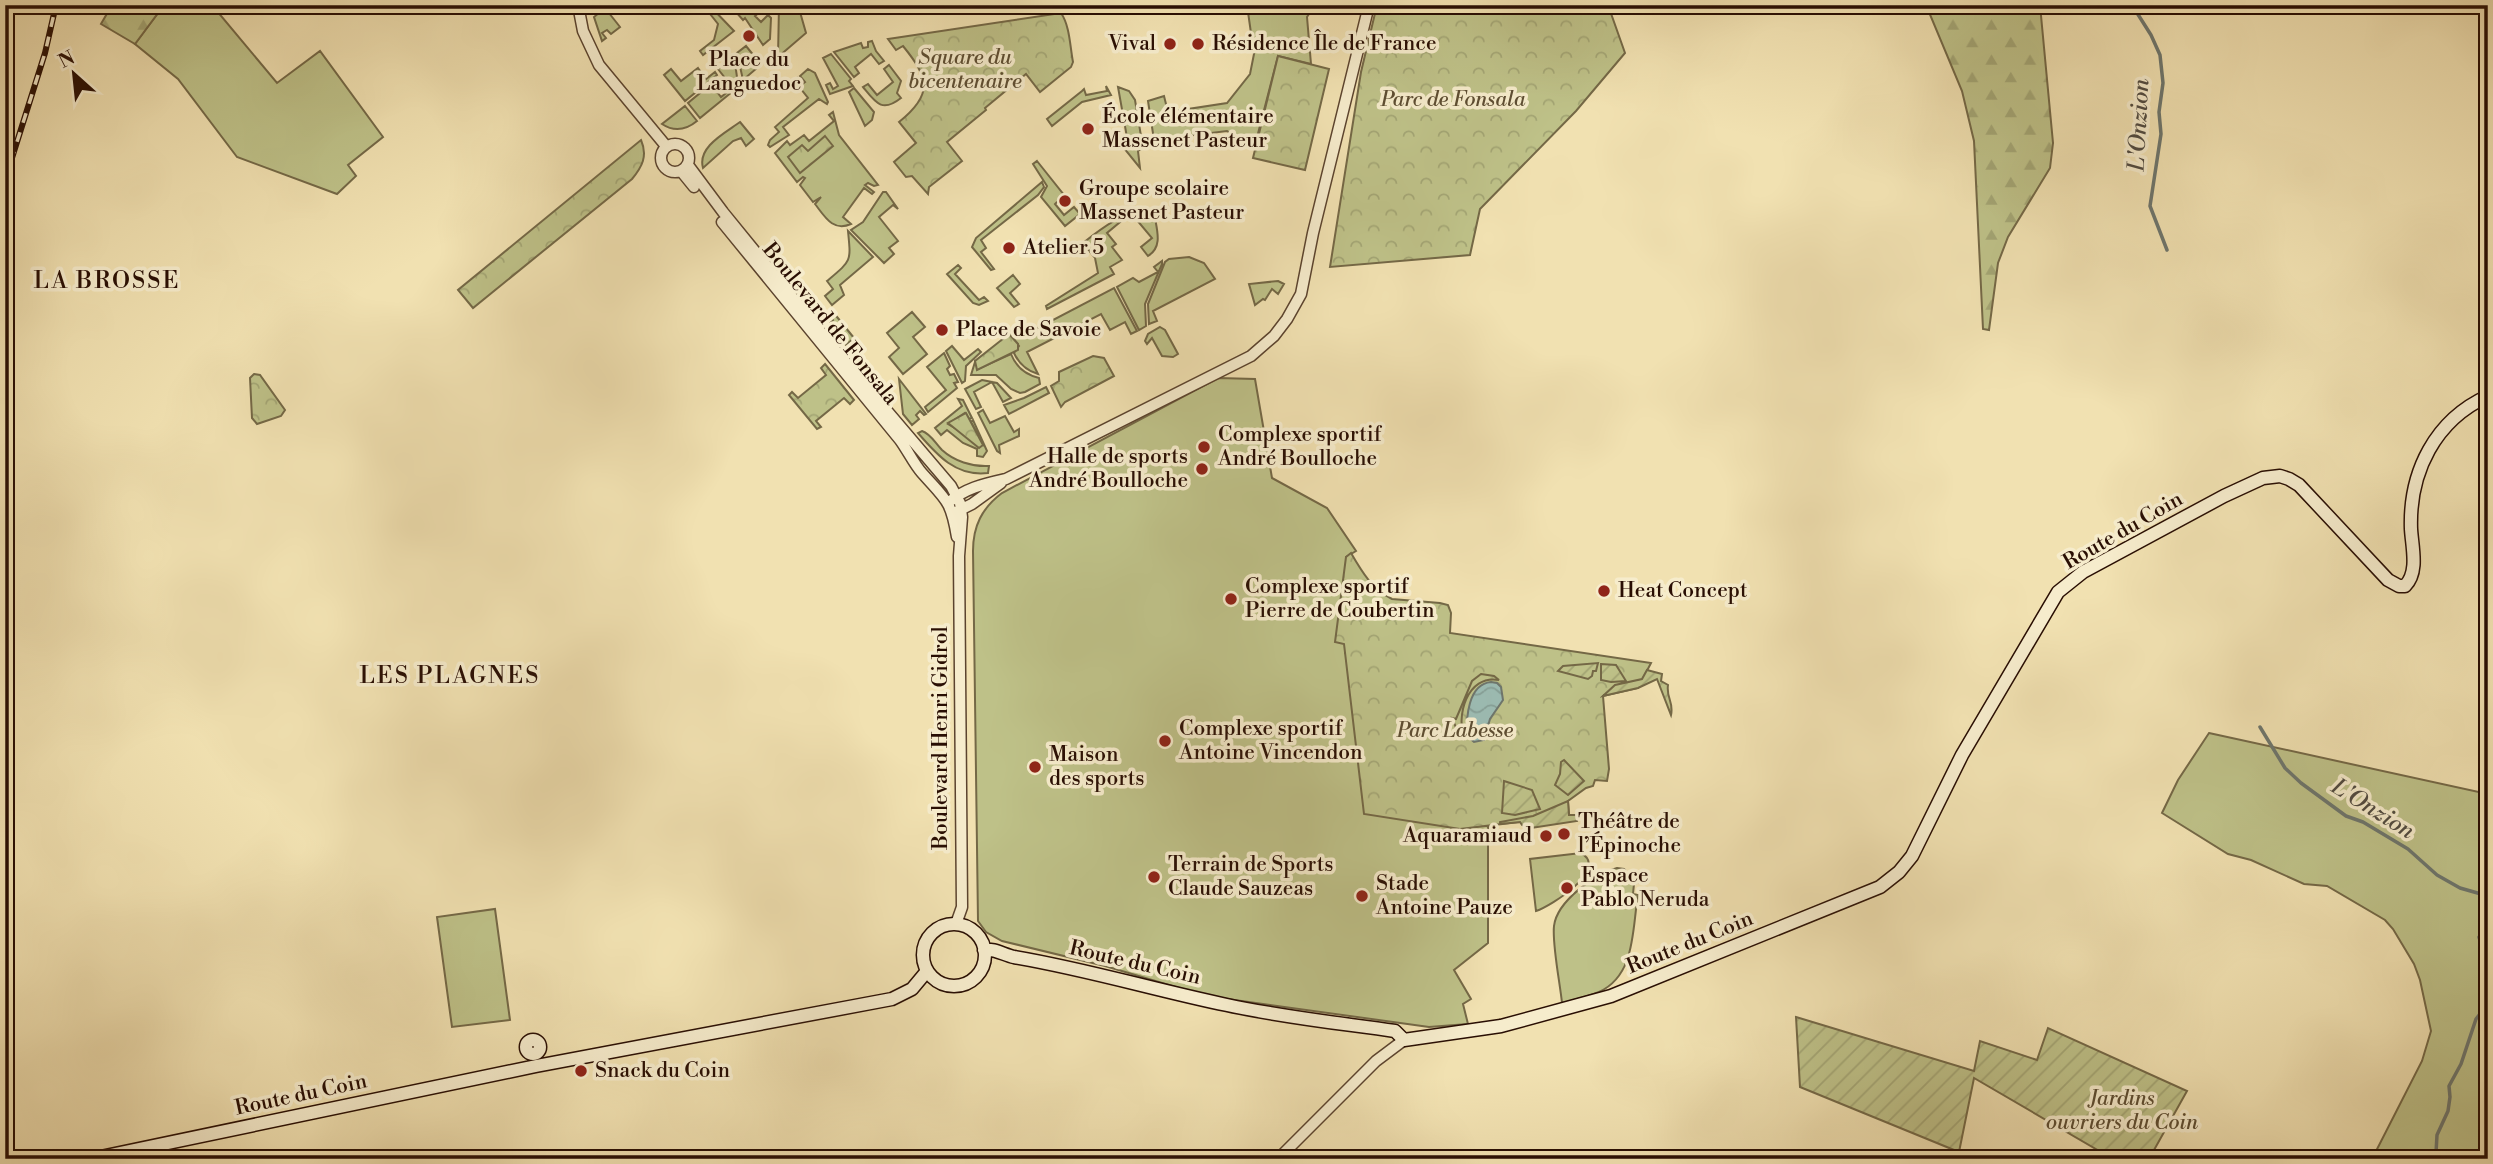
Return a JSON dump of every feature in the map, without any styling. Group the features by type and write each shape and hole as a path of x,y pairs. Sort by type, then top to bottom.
{"main road":[{"name":"Route du Coin","path":"984,950 1106,975 1226,1005 1395,1031 1404,1040 1501,1026 1611,996 1880,887 1899,872 1912,856 1962,755 2058,592 2083,572 2227,494 2263,478 2280,476 2289,479 2299,485 2388,580 2405,586 2410,581 2413,567 2411,525 2414,492 2427,452 2451,420 2467,407 2488,396"},
{"path":"956,924 974,931 984,950 979,973 963,985 942,984 927,971 923,958 923,947 931,934 946,925 956,924"},
{"name":"Route du Coin","path":"91,1159 519,1069 892,999 912,989 927,971"},
{"path":"519,1069 535,1050 569,1060"}],"street":[{"path":"578,5 583,31 599,65 666,146"},
{"path":"955,505 976,486 1006,480 1251,356 1281,328 1301,294 1313,233 1369,5"},
{"path":"677,143 684,146 689,153 684,168 670,171 663,164 662,153 666,146 677,143"},
{"name":"Boulevard de Fonsala","path":"684,168 795,314 900,440 916,466 955,505"},
{"name":"Boulevard Henri Gidrol","path":"955,505 959,550 962,907 956,924"},
{"path":"1278,1159 1376,1061 1404,1040"}],"green space":[{"path":"112,5 164,5 135,44 101,24"},
{"path":"164,5 212,5 277,83 320,51 383,137 348,165 356,176 337,194 237,157 178,79 135,44"},
{"path":"703,5 709,5 734,31 703,55 700,51 714,40 718,24"},
{"path":"779,5 798,5 806,33 778,57"},
{"path":"1247,5 1315,5 1307,17 1311,64 1278,56 1254,149 1227,131 1154,140 1148,101 1164,96 1168,112 1227,103 1250,74 1254,54"},
{"name":"Parc de Fonsala","path":"1377,5 1608,5 1625,53 1576,111 1480,209 1470,255 1330,267 1361,72"},
{"path":"1926,5 2040,5 2053,143 2050,168 2008,237 1998,263 1989,330 1983,329 1974,141 1962,91"},
{"path":"764,7 767,11 761,11 755,16 761,22 768,15 771,18 770,39 763,45 745,18 743,20 735,11 739,8"},
{"path":"605,8 620,27 611,34 607,30 602,33 606,38 602,41 594,17"},
{"name":"Square du bicentenaire","path":"1061,13 1069,37 1073,62 1071,67 1040,92 1026,74 985,108 986,110 947,142 962,161 929,187 928,194 912,176 906,177 894,162 916,143 899,122 918,103 924,86 912,57 903,46 896,50 888,39"},
{"path":"872,41 884,61 879,64 871,54 855,67 859,73 854,77 834,52 861,43 863,48 868,47 868,42"},
{"path":"746,46 759,62 755,66 757,68 743,80 737,53"},
{"path":"831,54 851,79 849,81 853,86 830,94 826,85 830,83 833,89 838,86 823,58"},
{"path":"734,56 738,84 733,88 718,69"},
{"path":"1278,56 1329,69 1305,170 1253,158"},
{"path":"889,65 901,81 897,93 901,98 884,105 876,101 863,87 868,84 877,95 893,82 884,69"},
{"path":"698,68 706,79 715,72 717,75 685,101 664,75 671,69 681,81"},
{"path":"808,69 815,73 828,102 827,104 819,99 783,127 789,135 770,147 770,140 779,132 775,127 808,98 796,83 787,91 783,87 797,78 801,85 805,82 800,76"},
{"path":"711,84 721,97 730,90 732,92 700,118 688,103"},
{"path":"1106,86 1111,95 1082,102 1052,126 1047,119 1084,89 1086,95 1107,91"},
{"path":"1118,87 1129,91 1135,100 1143,148 1138,151 1140,168 1123,147 1128,143"},
{"path":"854,88 874,112 872,120 865,126 849,92"},
{"path":"685,106 697,121 680,129 662,124"},
{"path":"833,112 839,135 878,185 865,185 874,192 872,194 864,188 843,217 851,224 845,226 834,225 826,218 815,204 821,197 813,202 800,185 805,178 797,182 775,153 787,141 790,145 804,135 809,141 834,121 829,115"},
{"path":"740,122 754,139 746,146 741,138 733,141 703,168 702,160 708,147"},
{"path":"825,136 833,146 800,173 788,157 802,145 808,151"},
{"path":"641,140 643,161 632,179 473,308 458,290"},
{"path":"1037,161 1064,195 1055,204 1064,215 1074,207 1080,214 1065,226 1041,197 1047,186 1033,164"},
{"path":"1042,182 1044,187 1038,195 981,240 986,248 981,252 994,269 991,270 972,247 976,238"},
{"path":"883,192 886,192 898,209 893,205 879,217 898,241 889,248 894,254 884,263 851,230 863,222"},
{"path":"1148,208 1154,212 1157,230 1157,242 1153,252 1148,256 1141,247 1152,238 1131,213 1107,233 1116,244 1112,247 1122,260 1110,267 1114,274 1047,309 1046,306 1098,273 1095,258 1083,243 1113,221 1130,213"},
{"path":"848,231 873,257 840,285 844,295 832,305 825,296 833,289 827,281 848,260"},
{"path":"1189,257 1204,263 1215,279 1153,311 1157,321 1149,324 1148,304 1165,262 1169,259"},
{"path":"1162,261 1162,264 1145,304 1146,326 1139,330 1117,287 1133,278 1139,282 1158,272 1154,267"},
{"path":"958,265 961,268 955,274 979,300 984,297 988,301 979,305 973,303 947,274"},
{"path":"1013,275 1020,284 1010,293 1019,304 1014,307 997,288"},
{"path":"1278,281 1284,284 1278,294 1272,289 1265,300 1255,305 1249,284"},
{"path":"1114,288 1137,331 1131,334 1125,322 1110,330 1101,314 1027,352 1038,374 1027,369 1018,360 1014,353 1019,346 1009,332 1016,327 1036,329"},
{"path":"833,312 854,338 846,345 829,324 833,320 830,315"},
{"path":"912,312 925,327 913,337 927,354 903,374 889,357 899,348 887,333"},
{"path":"1160,327 1165,330 1178,354 1173,357 1162,356 1152,338 1147,344 1145,341 1148,334"},
{"path":"1009,334 1018,344 1018,350 977,370 975,361"},
{"path":"952,346 964,360 978,349 981,352 966,366 965,381 962,383 946,351"},
{"path":"944,353 950,366 947,369 950,375 954,374 958,382 954,383 957,388 928,412 925,407 946,390 927,367"},
{"path":"1011,354 1022,370 1039,378 1040,384 1020,393 1011,389 996,375 971,375 975,362 978,369"},
{"path":"1093,356 1104,358 1114,376 1065,402 1061,407 1051,386 1059,381 1059,372"},
{"path":"825,364 854,400 850,404 844,398 816,421 821,427 817,429 789,395 792,392 798,398 826,375 821,368"},
{"path":"254,374 260,375 285,410 281,416 257,424 252,418 250,378"},
{"name":"Complexe sportif Antoine Vincendon","path":"1218,378 1255,379 1272,478 1327,508 1356,551 1346,557 1345,653 1485,826 1488,826 1488,943 1454,970 1471,999 1463,1004 1468,1024 1429,1027 1206,996 1105,966 1002,941 986,932 978,921 973,551 980,518 1002,493"},
{"path":"899,379 926,414 920,411 916,415 919,419 912,425 903,414"},
{"path":"982,380 992,382 974,392 981,407 976,409 965,389"},
{"path":"992,382 997,383 1011,398 1003,402"},
{"path":"1046,387 1049,393 1009,414 1004,405"},
{"path":"958,399 963,400 972,418 969,419 965,413 948,424 983,445 971,422 973,420 987,451 983,457 977,456 977,449 963,443 947,430 941,435 935,428 962,406"},
{"path":"983,410 990,423 1005,416 1014,432 1019,429 1019,436 999,445 1000,453 978,413"},
{"path":"966,413 983,445 979,448 948,423"},
{"path":"922,431 952,457 970,464 989,466 988,473 966,472 948,463 918,433"},
{"name":"Parc Labesse","path":"1351,553 1373,585 1392,599 1448,605 1451,613 1450,633 1651,663 1638,688 1603,696 1609,769 1607,781 1595,780 1593,786 1568,801 1569,816 1460,829 1364,814 1344,644 1335,642 1346,557"},
{"path":"1598,663 1596,671 1593,671 1588,679 1558,671 1563,666"},
{"path":"1601,664 1616,665 1626,681 1601,680"},
{"path":"1647,670 1662,674 1661,681 1668,685 1671,715 1657,679 1638,688 1603,696 1615,685 1642,679"},
{"path":"1481,674 1494,676 1499,680 1488,680 1479,684 1466,699 1462,720 1465,740 1452,718 1456,719 1472,681"},
{"path":"2209,733 2488,794 2488,1159 2372,1159 2422,1061 2431,1031 2414,964 2385,920 2327,886 2304,884 2251,860 2228,854 2162,813 2178,780"},
{"path":"1564,760 1584,781 1568,795 1555,785 1561,762"},
{"path":"1504,781 1532,790 1540,809 1515,815 1502,813"},
{"path":"1568,801 1569,815 1576,815 1577,821 1531,828 1520,822 1500,824 1533,816"},
{"path":"1581,853 1588,860 1588,868 1583,877 1564,895 1536,911 1530,859"},
{"path":"1617,868 1624,869 1637,883 1634,884 1633,894 1638,895 1633,936 1626,963 1611,984 1599,992 1562,1003 1554,943 1557,917 1569,898 1578,890 1598,876"},
{"path":"495,909 510,1020 452,1027 437,917"},
{"name":"Jardins ouvriers du Coin","path":"1796,1017 1974,1071 1980,1041 2037,1060 2048,1028 2187,1091 2149,1159 2113,1159 1974,1078 1959,1152 1800,1087"}],"water":[{"path":"1491,682 1501,687 1503,700 1490,719 1484,740 1474,742 1467,736 1470,703 1477,689"}],"waterway":[{"name":"L'Onzion","path":"2132,5 2160,55 2163,83 2159,112 2161,134 2150,206 2167,250"},
{"name":"L'Onzion","path":"2260,727 2285,768 2301,783 2346,816 2363,822 2408,849 2437,875 2460,888 2488,896"},
{"path":"2488,926 2479,937 2488,952"},
{"path":"2432,1159 2436,1153 2437,1135 2448,1111 2449,1086 2461,1064 2476,1019 2483,1010 2481,986 2488,973"}],"railway":[{"path":"5,180 45,53 56,5"}],"place":[{"name":"Place du Languedoc","path":"749,36"},
{"name":"Vival","path":"1170,44"},
{"name":"Résidence Île de France","path":"1198,44"},
{"name":"École élémentaire Massenet Pasteur","path":"1088,129"},
{"name":"Groupe scolaire Massenet Pasteur","path":"1065,201"},
{"name":"Atelier 5","path":"1009,248"},
{"name":"Place de Savoie","path":"942,330"},
{"name":"Complexe sportif André Boulloche","path":"1204,447"},
{"name":"Halle de sports André Boulloche","path":"1202,469"},
{"name":"Heat Concept","path":"1604,591"},
{"name":"Complexe sportif Pierre de Coubertin","path":"1231,599"},
{"name":"Complexe sportif Antoine Vincendon","path":"1165,741"},
{"name":"Maison des sports","path":"1035,767"},
{"name":"Théâtre de l’Épinoche","path":"1564,834"},
{"name":"Aquaramiaud","path":"1546,836"},
{"name":"Terrain de Sports Claude Sauzeas","path":"1154,877"},
{"name":"Espace Pablo Neruda","path":"1567,888"},
{"name":"Stade Antoine Pauze","path":"1362,896"},
{"name":"Snack du Coin","path":"581,1071"}],"district":[{"name":"LA BROSSE","path":"107,281"},
{"name":"LES PLAGNES","path":"450,676"}]}
